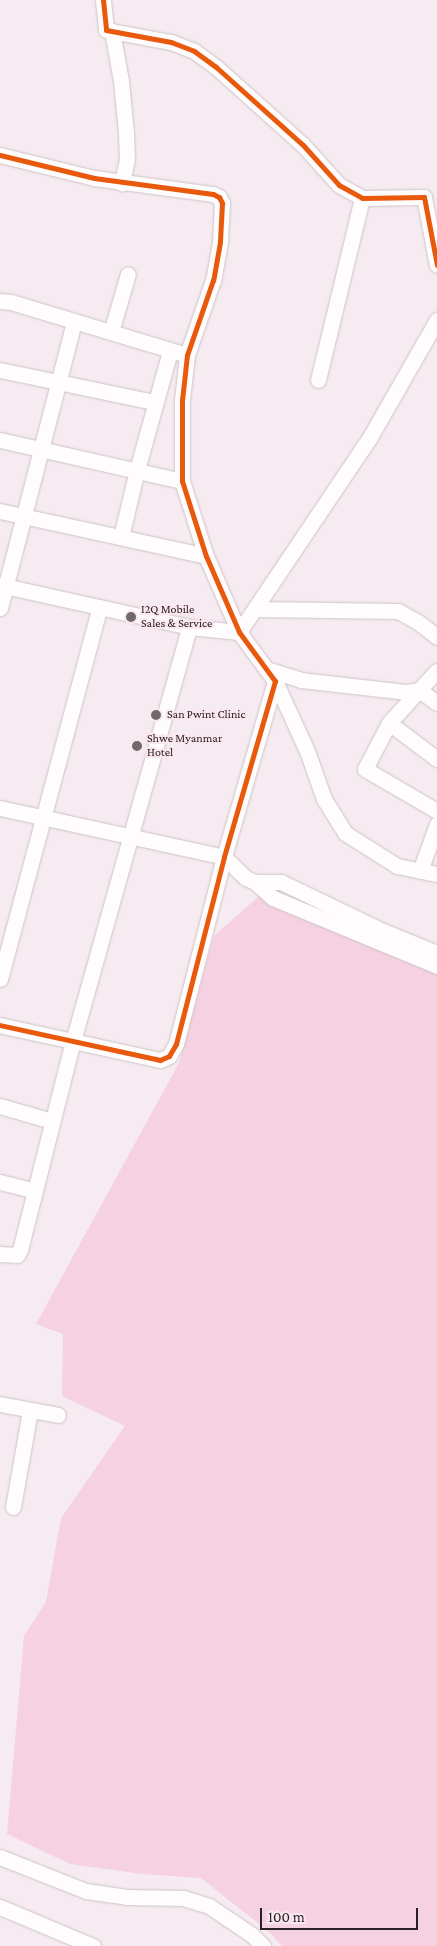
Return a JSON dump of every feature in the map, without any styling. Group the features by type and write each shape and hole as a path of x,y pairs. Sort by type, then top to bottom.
{"street":[{"path":"103,0 106,30 172,42 194,51 216,66 303,145 338,185 362,198 424,197 431,206 437,265"},
{"path":"112,31 121,81 126,133 126,159 122,182"},
{"path":"0,155 122,182 213,194 219,197 222,203 220,242 213,280 187,355 182,400 182,481 206,556 239,632 270,675 303,742 324,799 345,833 396,866 437,874"},
{"path":"318,380 362,198"},
{"path":"111,332 128,274"},
{"path":"0,301 11,302 187,355"},
{"path":"239,632 370,437 437,320"},
{"path":"0,608 3,585 25,516 74,321"},
{"path":"121,537 137,470 170,351"},
{"path":"0,370 155,402"},
{"path":"0,440 43,448 182,481"},
{"path":"0,511 206,556"},
{"path":"3,585 189,627 239,632"},
{"path":"0,979 100,607"},
{"path":"255,609 398,612 418,622 437,637"},
{"path":"0,1254 17,1255 73,1041 189,627"},
{"path":"437,671 389,723 365,769 437,811"},
{"path":"270,675 406,692 419,690 437,702"},
{"path":"0,1025 160,1060 169,1056 176,1044 270,675"},
{"path":"389,723 437,759"},
{"path":"0,808 44,816 224,857 246,878 255,882 273,898 437,966"},
{"path":"420,871 437,824"},
{"path":"255,882 280,882 383,931 437,953"},
{"path":"0,1106 52,1121"},
{"path":"0,1182 35,1191"},
{"path":"0,1404 58,1415"},
{"path":"13,1507 30,1411"},
{"path":"0,1857 86,1891 126,1897 183,1898 209,1906 252,1935 263,1946"},
{"path":"0,1907 93,1946"}],"shaded area":[{"path":"259,896 347,934 437,967 437,1946 282,1946 270,1933 201,1878 142,1874 70,1864 7,1834 24,1636 46,1602 61,1518 125,1426 62,1396 63,1334 36,1324 179,1063 214,936"}],"cycle path":[{"path":"103,0 106,30 171,42 194,51 216,67 303,145 339,185 362,198 424,197 437,265"},
{"path":"0,155 94,178 213,194 219,197 222,203 220,242 213,280 187,355 182,400 182,481 206,556 239,632 275,681 224,857 176,1044 169,1056 160,1060 0,1025"}],"place":[{"name":"I2Q Mobile Sales & Service","path":"131,617"},
{"name":"San Pwint Clinic","path":"156,715"},
{"name":"Shwe Myanmar Hotel","path":"137,746"}]}
